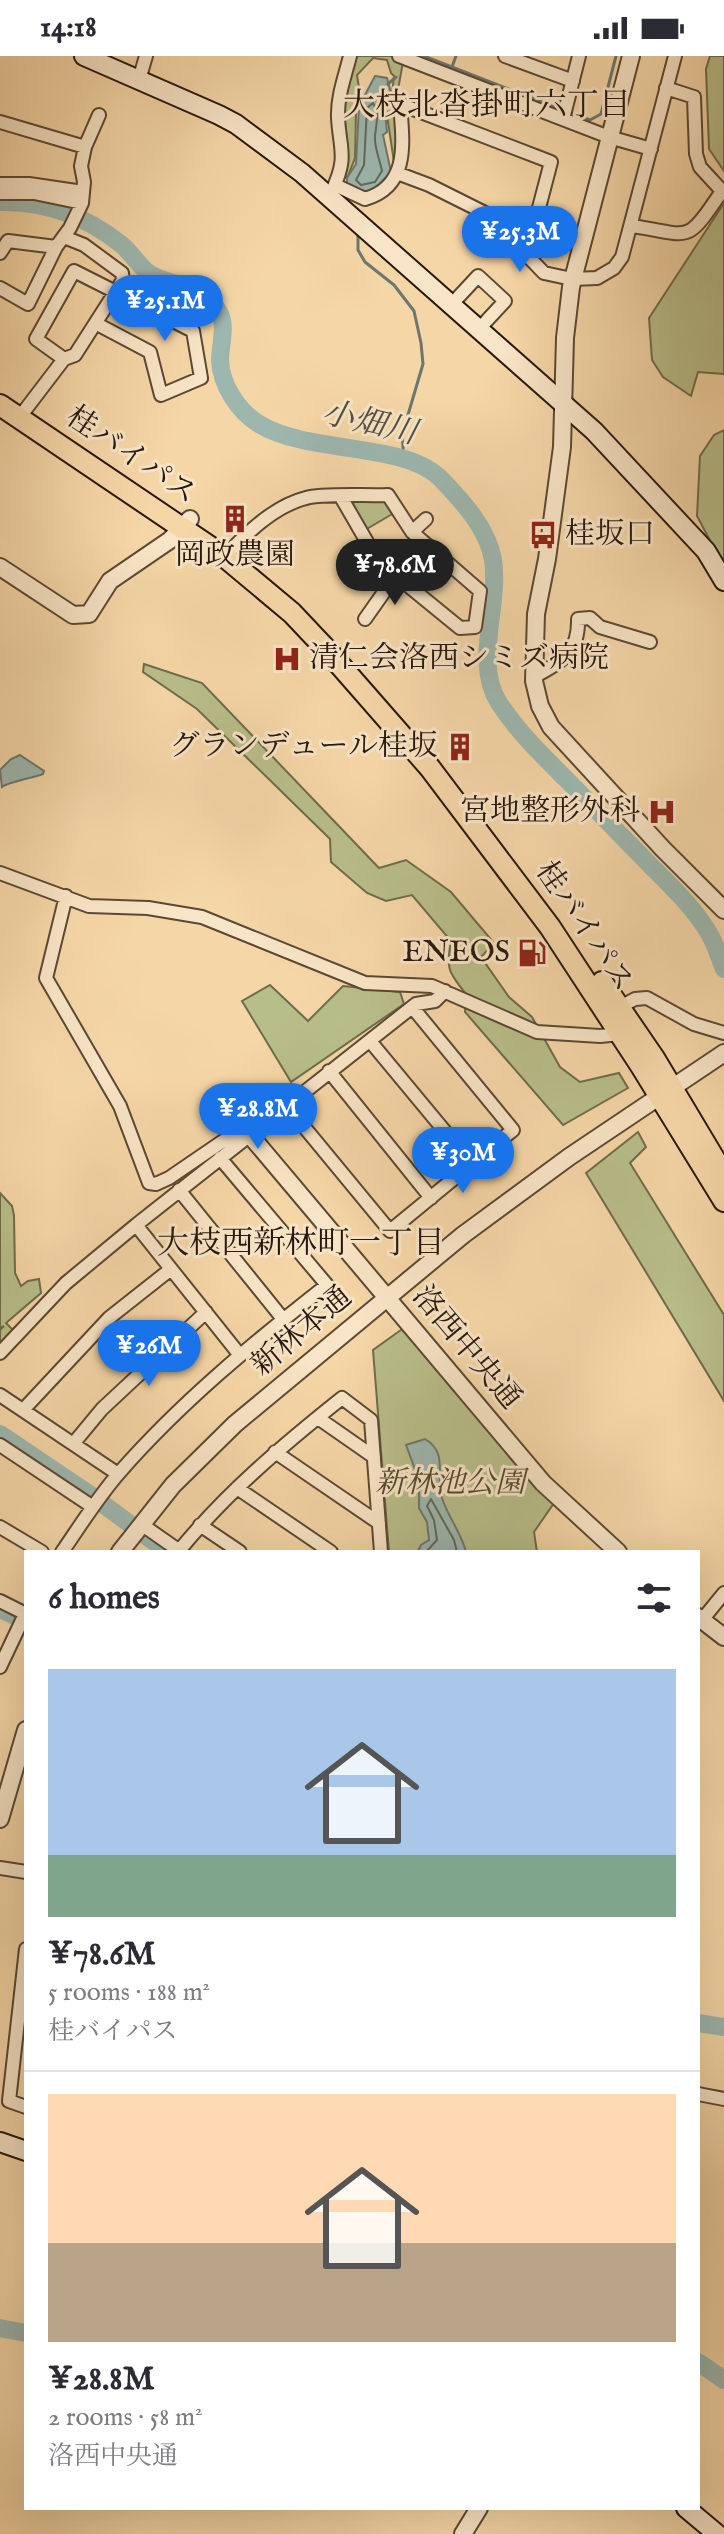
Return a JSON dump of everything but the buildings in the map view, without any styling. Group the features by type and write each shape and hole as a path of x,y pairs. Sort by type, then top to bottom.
{"highway":[{"name":"桂バイパス","path":"0,392 23,413 229,552 292,613 356,682 430,768 614,1011 665,1092 724,1201"},
{"name":"桂バイパス","path":"0,405 23,413"},
{"name":"桂バイパス","path":"614,1011 620,1034 724,1175"}],"main road":[{"path":"84,56 236,124 302,173 332,191 451,305 603,440 685,526 706,551 724,581"},
{"path":"0,2142 24,2150"},
{"path":"688,2510 717,2534"}],"street":[{"path":"139,80 146,56"},
{"path":"350,56 339,96 343,162 332,191 365,199 386,189 397,173 403,147 400,104 551,162 530,242 524,253"},
{"path":"399,56 564,113 609,137 651,149"},
{"path":"505,56 573,81"},
{"path":"564,113 579,56"},
{"path":"631,56 572,279 565,338 565,404 558,481 536,614 534,677 540,706 551,727 724,910"},
{"path":"397,173 487,214 544,273 572,279 597,278 614,268 622,257 675,56"},
{"path":"631,226 680,235 696,229 722,191 700,167 696,154 694,97 666,88"},
{"path":"0,288 28,304 82,201 81,166 85,147 99,115"},
{"path":"0,122 85,147"},
{"path":"0,184 29,184 82,201"},
{"path":"0,193 34,193 82,201"},
{"path":"0,253 8,241 63,237 84,245 122,273 123,280 97,324 75,355 64,359 23,413"},
{"path":"64,359 36,339 74,271 193,331 201,378 161,395 150,352 97,324"},
{"path":"451,305 478,276 505,301 479,329"},
{"path":"229,552 251,530 307,498 388,495 412,532 480,591 475,627 460,628 378,561 341,497"},
{"path":"412,532 426,519"},
{"path":"0,567 73,615 89,614 110,581 170,540 187,523"},
{"path":"365,619 396,575"},
{"path":"534,677 575,647 579,637 577,613 590,618 600,627 650,642"},
{"path":"0,873 89,906 148,908 202,917 365,983 432,986 537,1032 600,1036 620,1034"},
{"path":"66,896 46,978 120,1106 149,1183 156,1184 169,1178 248,1124 252,1132"},
{"path":"0,1353 66,1283 179,1190 416,1004 435,1001 445,991"},
{"path":"614,1011 635,999 647,998 694,1024 724,1033"},
{"path":"286,1105 390,1231 513,1130 413,1008"},
{"path":"370,1041 472,1164"},
{"name":"新林本通","path":"121,1550 173,1485 235,1424 387,1298 515,1195 722,1054"},
{"path":"329,1071 431,1198"},
{"name":"洛西中央通","path":"252,1132 543,1483 616,1550"},
{"path":"63,1550 118,1474 177,1413 239,1354 327,1285 220,1158"},
{"path":"179,1190 283,1319"},
{"path":"136,1225 239,1354"},
{"path":"23,1410 109,1318 171,1269"},
{"path":"73,1444 102,1409 206,1312"},
{"path":"0,1395 118,1474"},
{"path":"181,1550 200,1525 275,1452 342,1398 371,1420 381,1550"},
{"path":"318,1418 374,1457"},
{"path":"0,1445 93,1507"},
{"path":"275,1452 379,1523"},
{"path":"237,1488 328,1550"},
{"path":"200,1525 237,1550"},
{"path":"0,1527 39,1550"},
{"path":"136,1530 176,1550"},
{"path":"700,1620 724,1593"},
{"path":"0,1601 24,1612"},
{"path":"0,1667 4,1651 24,1617"},
{"path":"700,1622 724,1637"},
{"path":"0,1819 24,1737"},
{"path":"0,1868 24,1872"},
{"path":"23,2001 20,2053 9,2101 24,2106"},
{"path":"700,2094 724,2099"},
{"path":"463,2534 478,2510"}],"green space":[{"path":"354,56 391,56 403,62 395,106 398,148 394,162 385,102 392,94 394,76 387,60 373,58 357,75 360,94 356,112 355,158 348,176 344,178 348,150 343,103"},
{"path":"710,56 724,56 724,171 709,149 706,69"},
{"path":"724,203 724,374 698,372 691,396 663,377 652,360 649,318"},
{"path":"724,430 724,567 697,516 700,456 714,435"},
{"path":"379,499 388,503 394,513 365,530 351,507 355,501"},
{"path":"144,664 202,683 379,868 406,860 451,892 494,943 481,957 509,997 532,1017 560,1067 580,1082 619,1073 628,1088 563,1125 465,1012 466,994 450,969 451,941 412,895 386,901 367,893 331,862 330,839 197,709 143,672"},
{"path":"270,985 308,1021 343,986 400,992 404,1004 291,1082 242,1001"},
{"path":"638,1132 646,1147 630,1163 724,1315 724,1401 586,1173"},
{"path":"0,1193 12,1206 14,1215 15,1273 21,1286 39,1279 41,1293 6,1323 15,1332 0,1351 0,1330 4,1326 0,1328"},
{"name":"新林池公園","path":"405,1327 554,1503 534,1532 537,1550 389,1550 373,1350"}],"water":[{"path":"375,76 387,78 391,93 384,101 387,132 383,135 391,172 371,193 360,193 347,186 347,178 356,164 359,106"},
{"path":"20,755 44,771 43,774 2,787 0,770"},
{"path":"425,1439 437,1451 442,1498 465,1550 418,1550 429,1540 427,1522 419,1508 419,1480 406,1445"}],"waterway":[{"path":"424,56 562,110"},
{"path":"452,67 456,56"},
{"path":"569,112 590,120 601,114 616,56"},
{"path":"388,84 396,77"},
{"name":"小畑川","path":"0,202 33,204 80,218 122,245 147,272 204,295 221,317 220,360 227,388 244,412 259,424 304,440 405,459 426,468 450,488 480,527 493,560 488,670 499,703 531,743 688,905 710,935 724,969"},
{"path":"358,233 358,250 365,262 394,285 414,311 421,343 423,364 402,435 404,459"},
{"path":"0,1434 165,1550"},
{"path":"0,1609 24,1620"},
{"path":"700,2023 724,2027"},
{"path":"0,2328 24,2333"},
{"path":"700,2363 724,2380"}],"place":[{"name":"岡政農園","path":"235,519"},
{"name":"桂坂口","path":"543,535"},
{"name":"清仁会洛西シミズ病院","path":"287,659"},
{"name":"グランデュール桂坂","path":"460,747"},
{"name":"宮地整形外科","path":"662,812"},
{"name":"ENEOS","path":"532,953"}],"district":[{"name":"大枝北沓掛町六丁目","path":"487,106"},
{"name":"大枝西新林町一丁目","path":"301,1244"}]}
